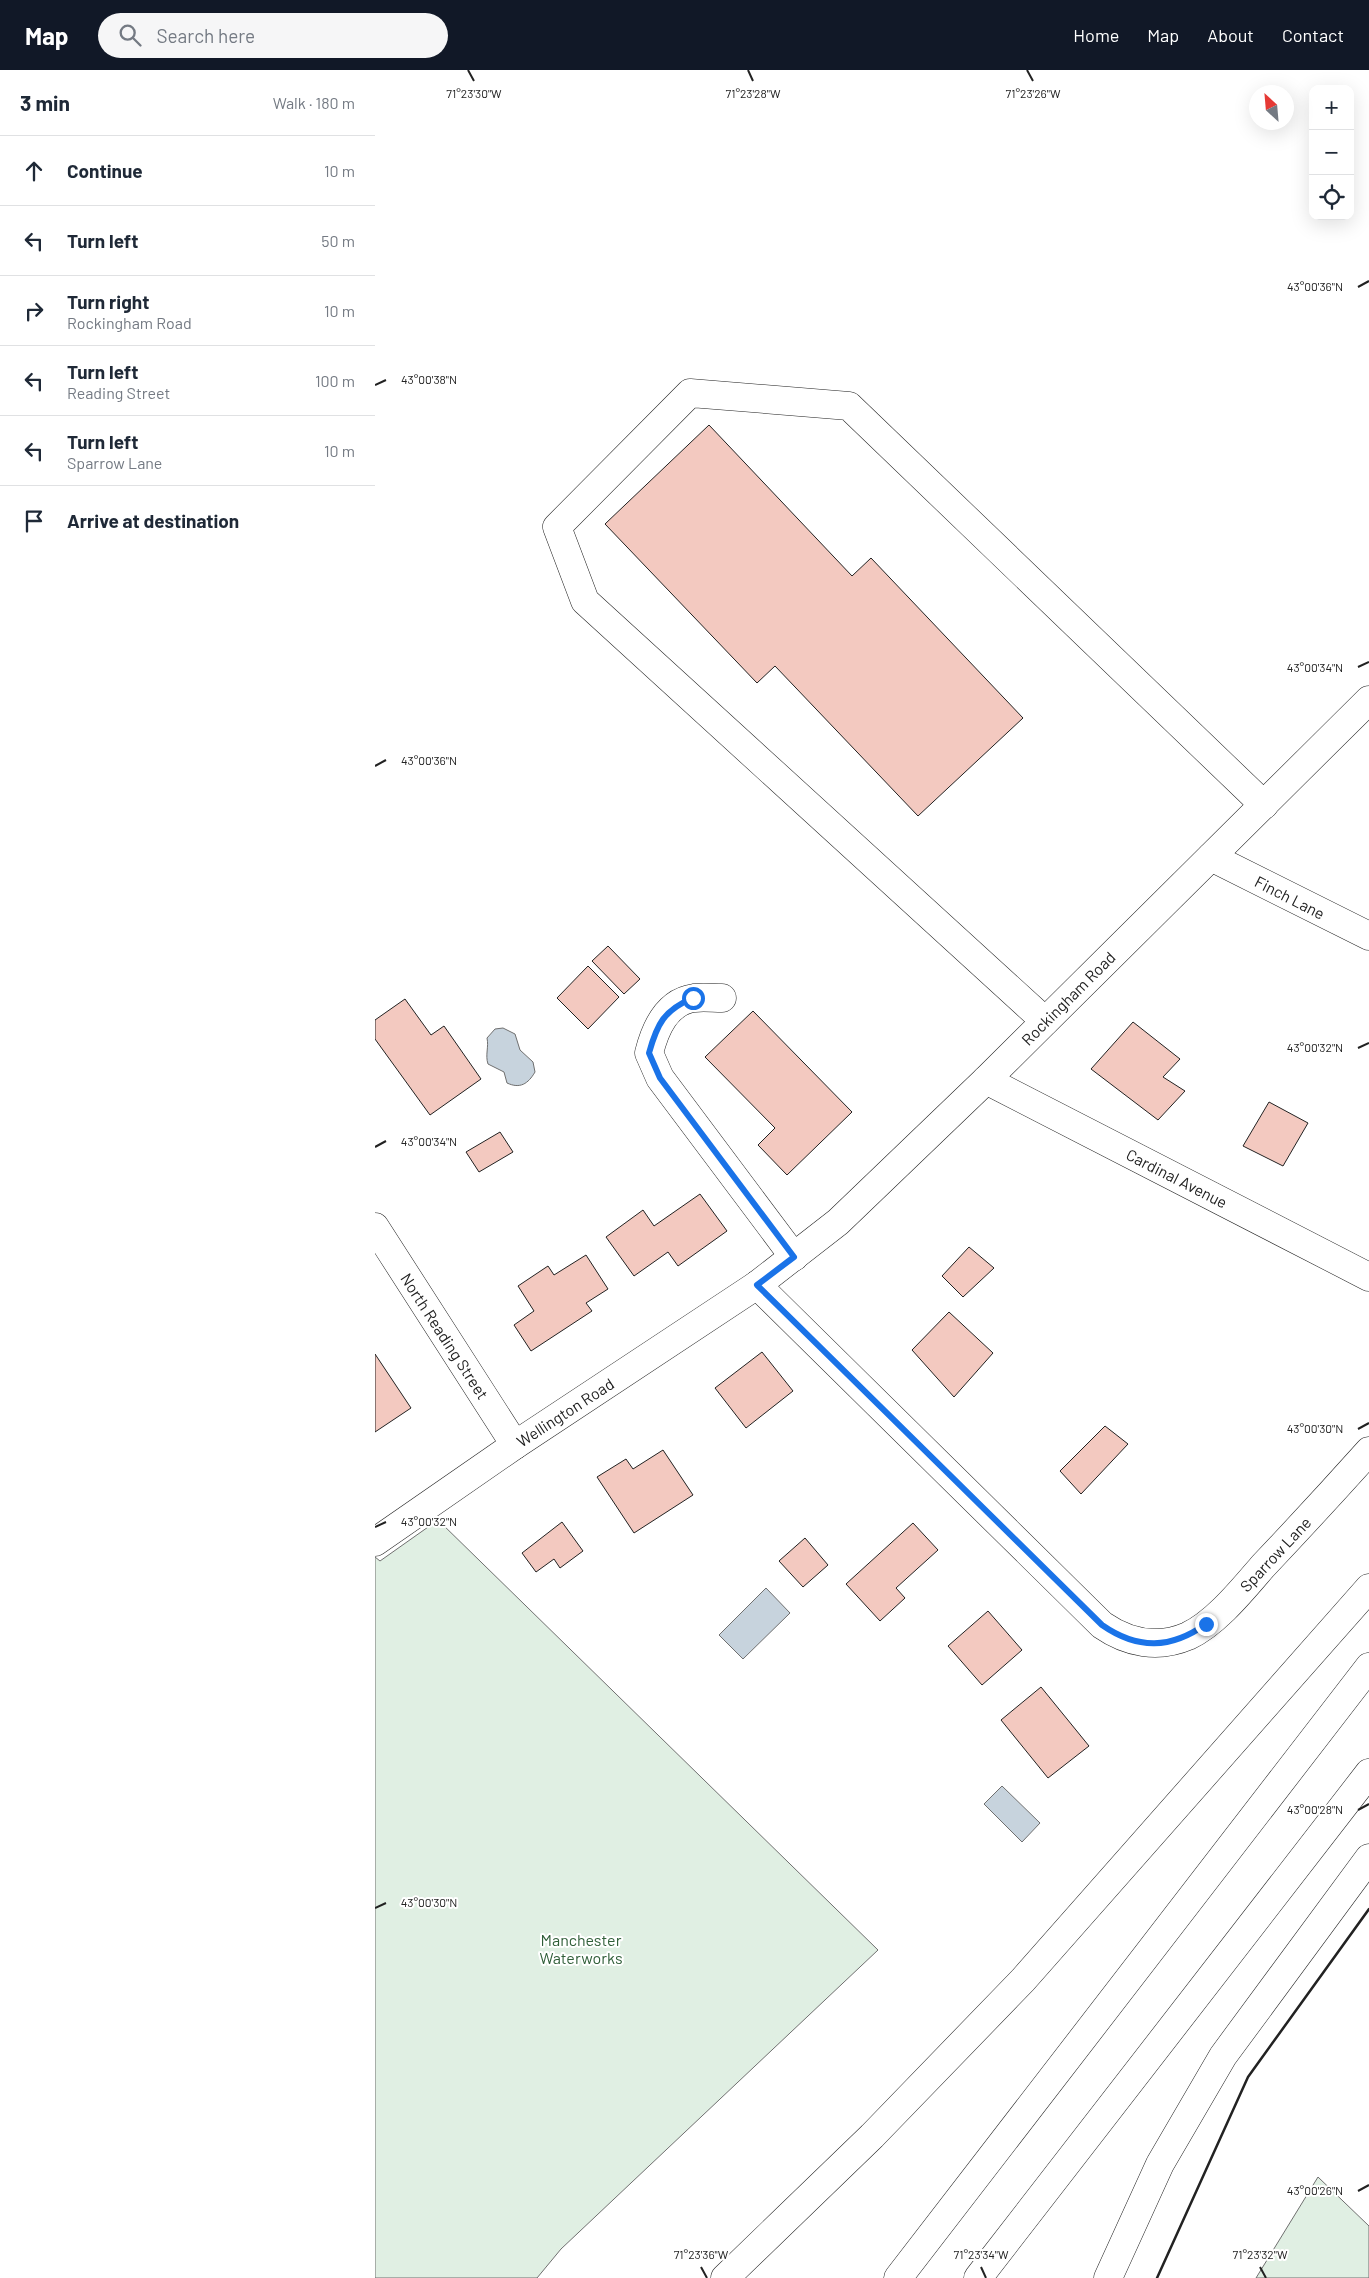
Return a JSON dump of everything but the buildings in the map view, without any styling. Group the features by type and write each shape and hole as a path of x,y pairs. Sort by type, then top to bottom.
{"main road":[{"path":"1045,1021 585,601 557,528 690,393 849,406 1264,804"},
{"name":"Rockingham Road","path":"757,1285 838,1222 986,1080 1369,700"},
{"name":"Finch Lane","path":"1211,857 1369,936"},
{"path":"722,998 693,998 678,1004 665,1015 655,1032 649,1053 660,1078 794,1257"},
{"name":"Cardinal Avenue","path":"986,1080 1369,1277"},
{"name":"North Reading Street","path":"375,1227 515,1445"},
{"name":"Wellington Road","path":"375,1542 515,1445 757,1285"},
{"name":"Sparrow Lane","path":"757,1285 1102,1625 1117,1635 1136,1642 1170,1642 1189,1635 1220,1611 1369,1451"},
{"path":"725,2278 871,2136 1023,1980 1369,1588"},
{"path":"898,2278 1369,1667"},
{"path":"978,2278 1369,1773"},
{"path":"1108,2278 1160,2164 1223,2056 1369,1858"}],"green space":[{"name":"Manchester Waterworks","path":"438,1520 878,1950 561,2249 537,2278 375,2278 375,1557 380,1561"},
{"path":"1318,2177 1369,2226 1369,2278 1256,2278"}],"shaded area":[{"path":"503,1028 515,1034 520,1050 533,1062 535,1072 529,1080 520,1085 516,1086 507,1083 504,1072 488,1064 487,1038 495,1029"},
{"path":"766,1588 790,1613 743,1659 719,1635"},
{"path":"1002,1786 1040,1823 1022,1842 984,1804"}],"wall":[{"path":"1157,2278 1248,2077 1369,1909"}],"route":[{"path":"693,998 678,1004 665,1015 655,1032 649,1053 660,1078 794,1257 757,1285 1102,1625 1117,1635 1136,1642 1152,1643 1170,1642 1189,1635 1206,1624"}]}
